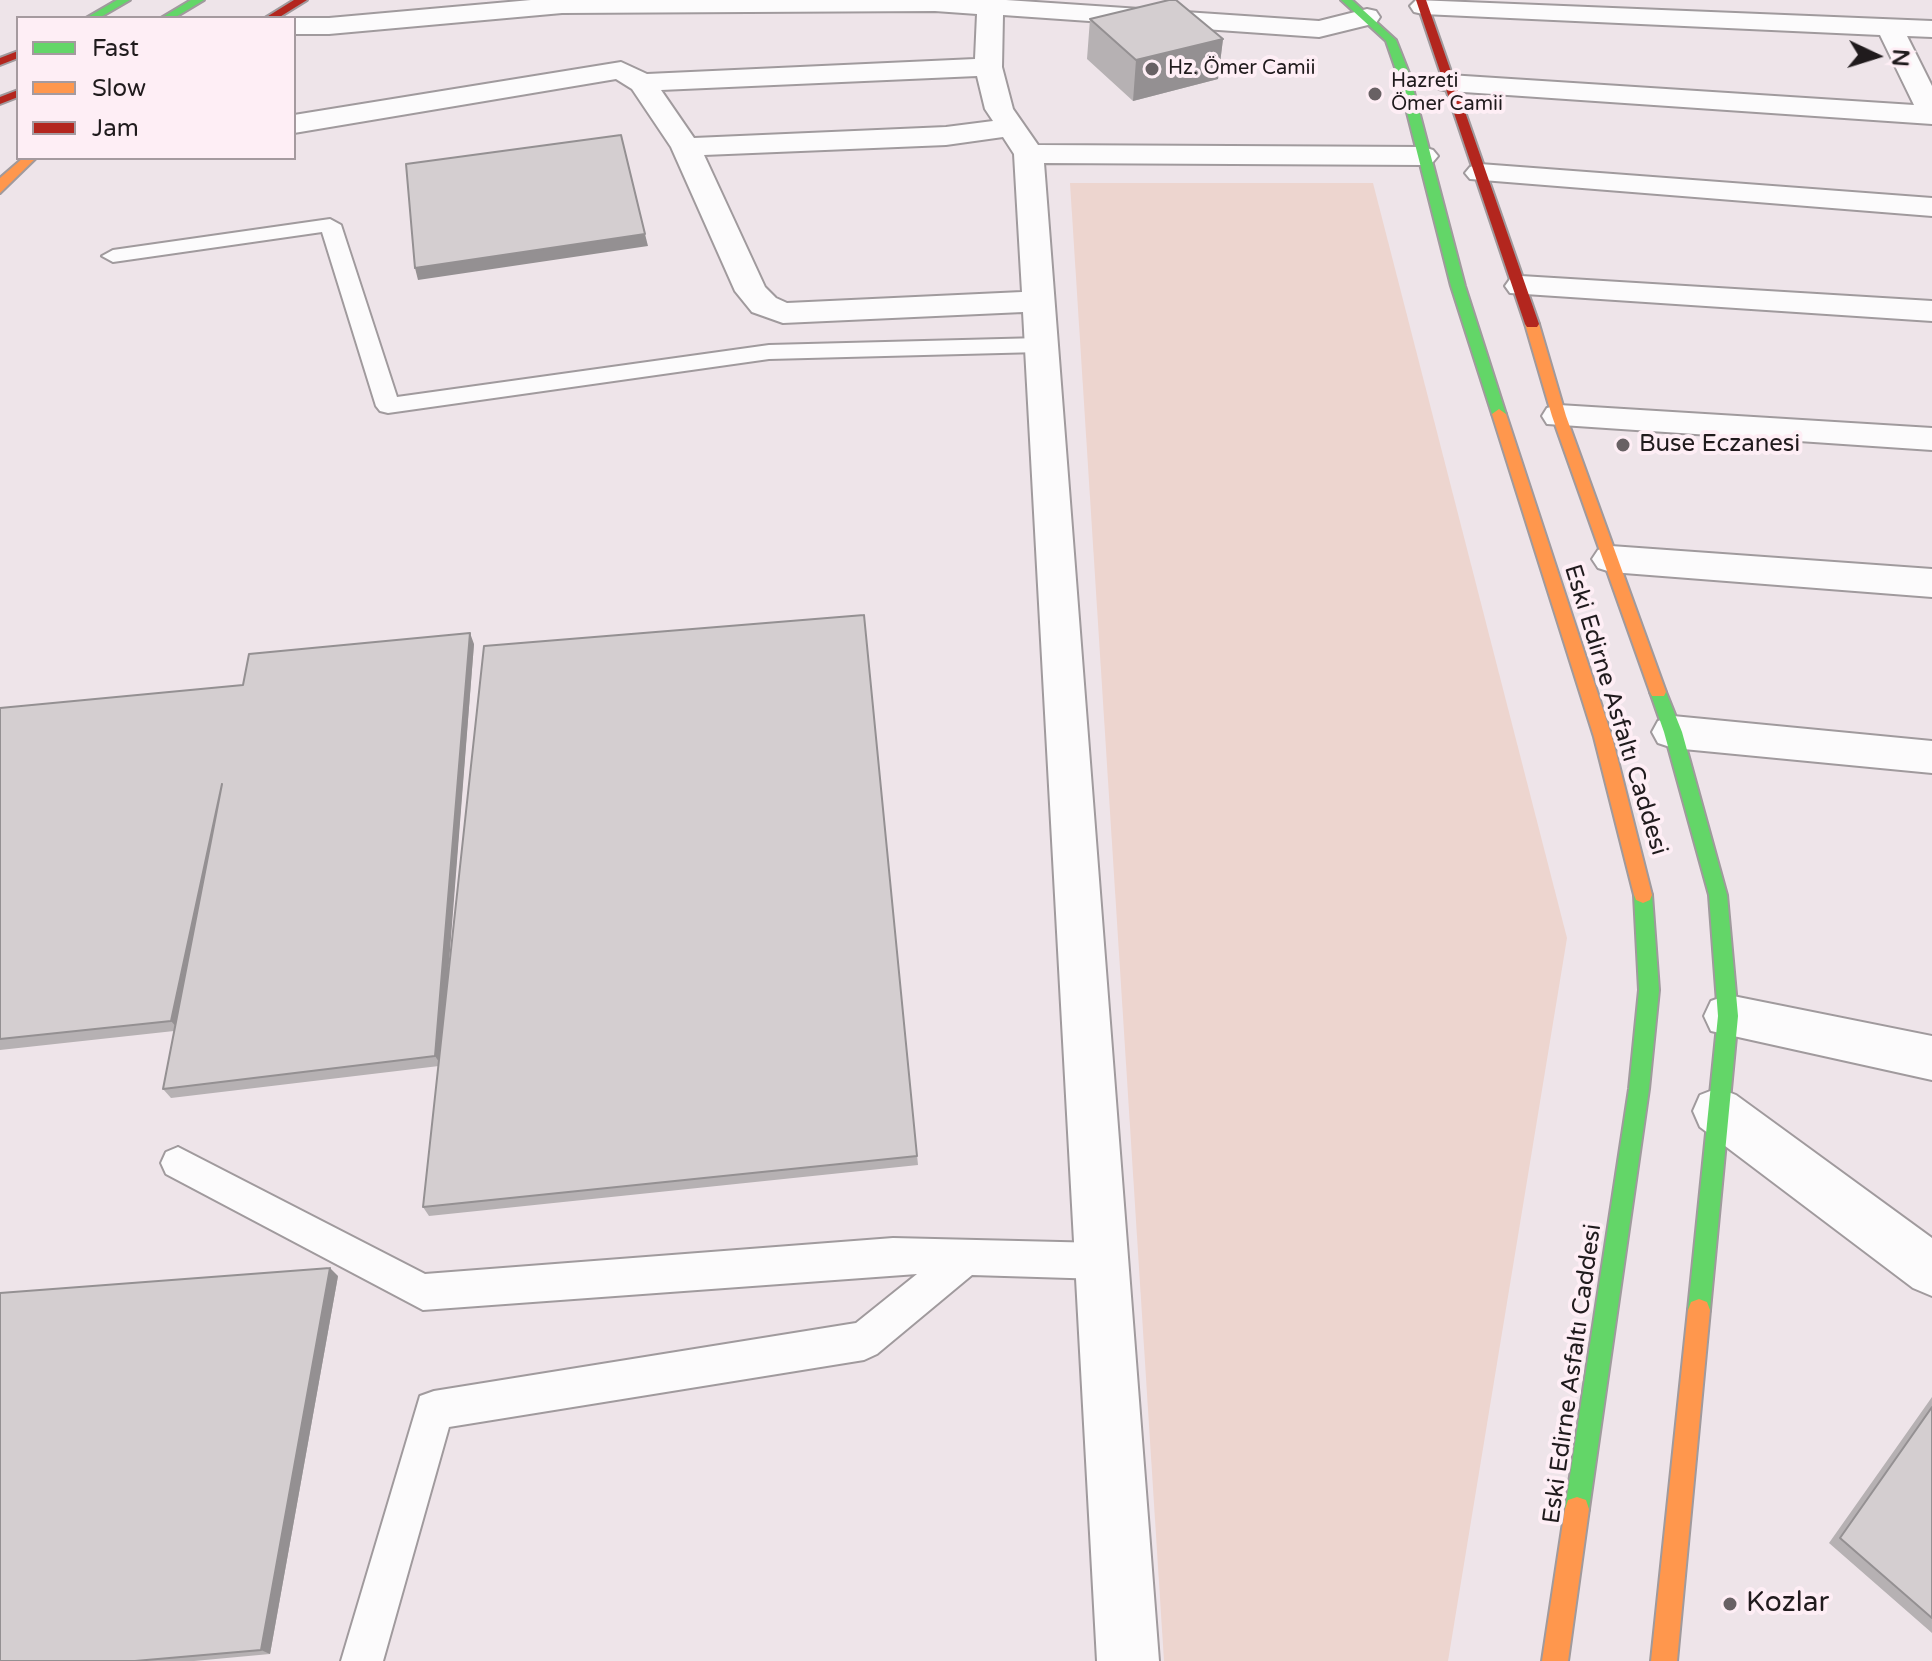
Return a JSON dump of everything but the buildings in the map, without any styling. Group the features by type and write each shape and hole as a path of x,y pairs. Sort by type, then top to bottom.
{"main road":[{"path":"95,16 125,0"},
{"path":"170,16 199,0"},
{"path":"274,16 302,0"},
{"name":"Eski Edirne Asfaltı Caddesi","path":"1346,0 1401,10 1449,83 1521,286 1559,416 1673,732 1718,895 1728,1016 1664,1661"},
{"name":"Eski Edirne Asfaltı Caddesi","path":"1401,10 1391,40 1403,73 1458,286 1603,737 1642,885 1649,990 1639,1089 1555,1661"},
{"path":"1423,156 1480,173"},
{"path":"0,189 4,181 28,160"}],"street":[{"path":"563,2 582,27"},
{"path":"296,26 329,26 563,2 991,4 1319,29 1401,10 1729,11 1890,28 1932,29"},
{"path":"991,4 988,67 999,109 1020,141 1040,301 1040,345 1128,1661"},
{"path":"1449,83 1932,115 1921,73 1890,28"},
{"path":"601,48 631,76 686,147 751,291 764,305 783,313 1040,301"},
{"path":"296,124 631,76 988,67"},
{"path":"686,147 946,136 1423,156"},
{"path":"1480,173 1932,207"},
{"path":"1521,286 1932,311"},
{"path":"1559,416 1932,439"},
{"path":"1611,559 1932,583"},
{"path":"1673,732 1932,757"},
{"path":"1728,1016 1932,1058"},
{"path":"1718,1111 1932,1270"}],"lane":[{"path":"113,256 330,225 388,406 769,352 1040,345"},
{"path":"178,1163 423,1292 893,1256 1102,1261"},
{"path":"362,1661 434,1410 864,1341 965,1258"}],"shaded area":[{"path":"1070,183 1373,183 1567,938 1448,1661 1164,1661"}],"traffic: fast":[{"path":"95,16 125,0"},
{"path":"170,16 199,0"},
{"path":"1346,0 1391,40 1403,73 1458,286 1499,414"},
{"path":"1658,692 1673,732 1718,895 1728,1016 1699,1310"},
{"path":"1577,1509 1639,1089 1649,990 1643,895"}],"traffic: slow":[{"path":"0,189 4,181 28,160"},
{"path":"1532,324 1559,416 1658,692"},
{"path":"1499,414 1603,737 1643,895"},
{"path":"1664,1661 1699,1310"},
{"path":"1555,1661 1577,1509"}],"traffic: jam":[{"path":"274,16 302,0"},
{"path":"1421,0 1532,324"},
{"path":"0,62 16,55"},
{"path":"0,101 16,94"}],"place":[{"name":"Hz. Ömer Camii","path":"1152,69"},
{"name":"Hazreti Ömer Camii","path":"1375,94"},
{"name":"Buse Eczanesi","path":"1623,445"},
{"name":"Kozlar","path":"1730,1604"}]}
